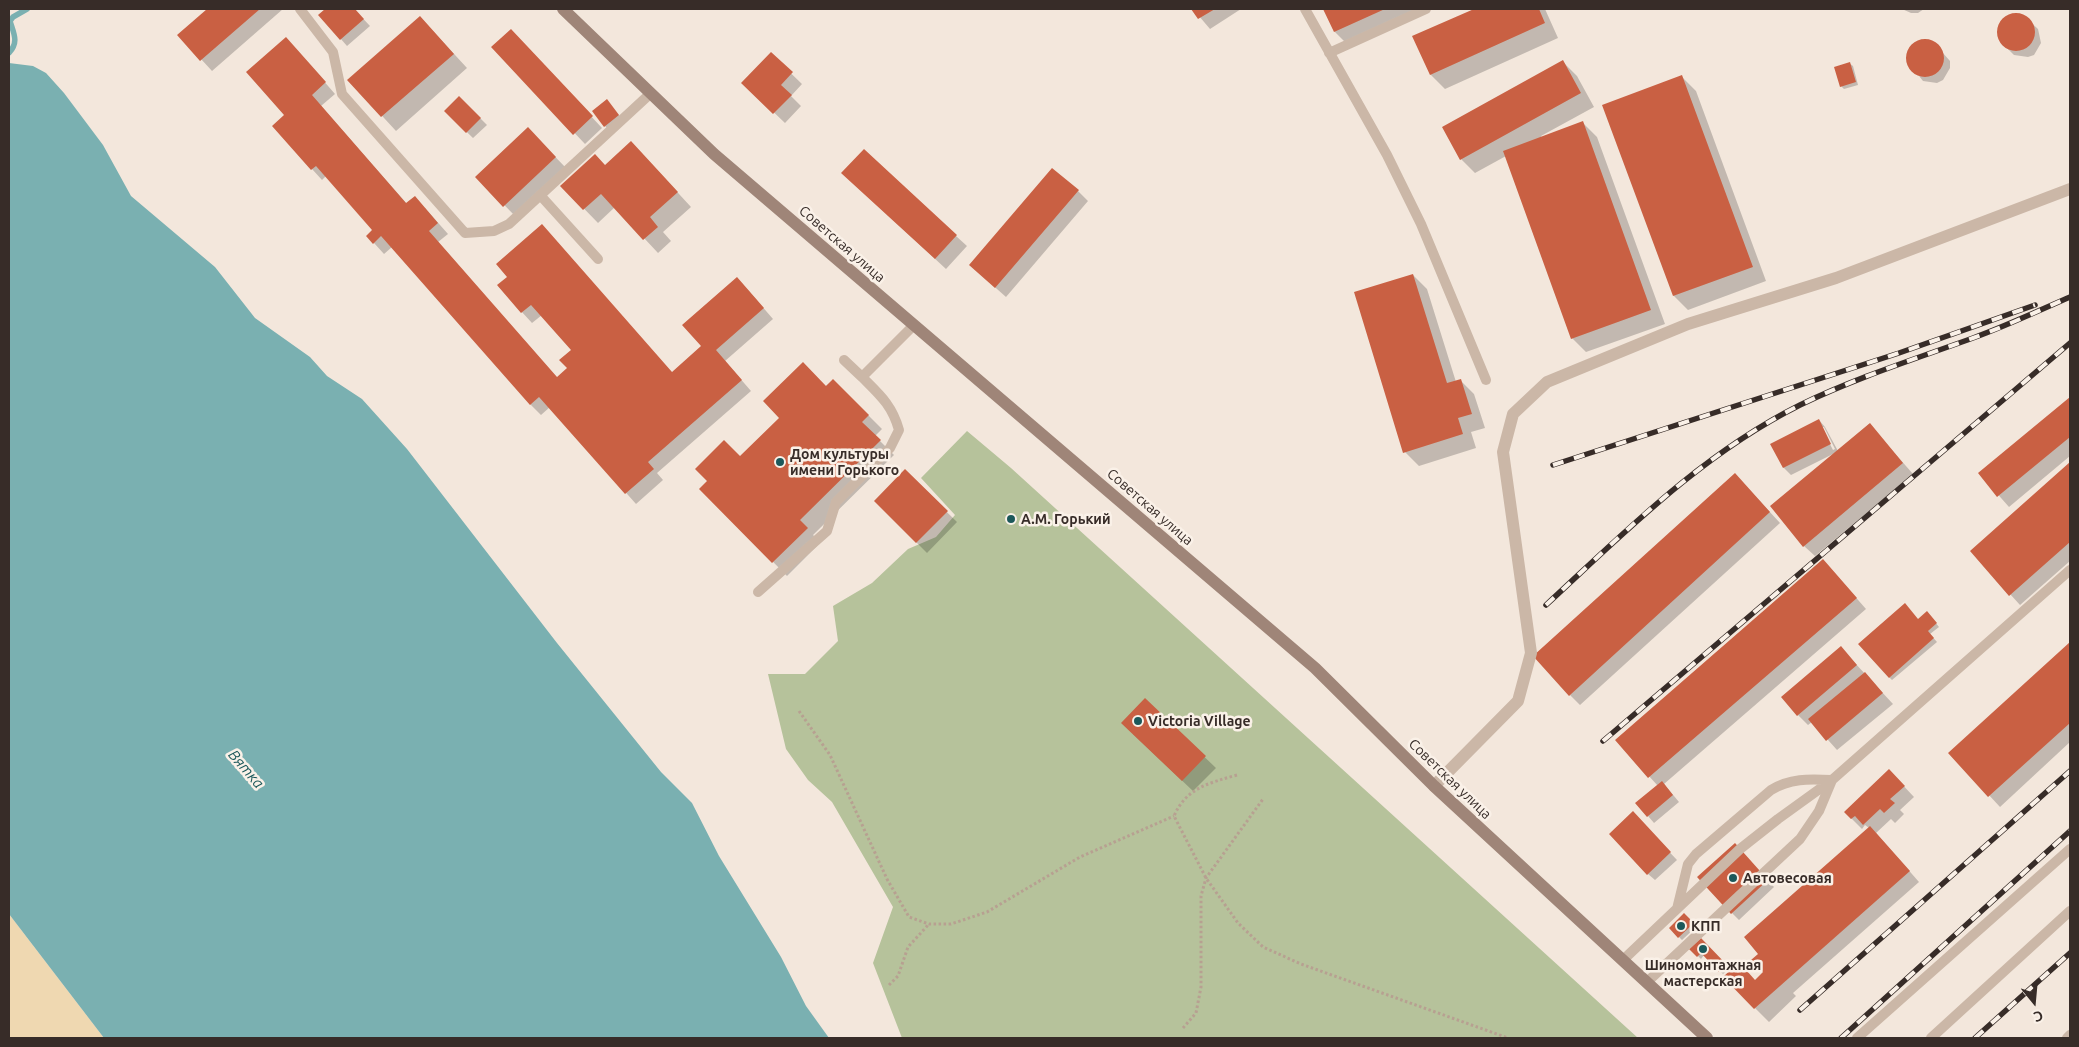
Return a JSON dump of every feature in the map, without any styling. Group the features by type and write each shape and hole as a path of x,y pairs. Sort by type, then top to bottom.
{"main road":[{"name":"Советская улица","path":"563,9 714,154 1315,668 1434,786 1707,1038"}],"street":[{"path":"1434,786 1518,701 1531,653 1503,452 1513,414 1547,382 1688,324 1836,278 2070,189"}],"lane":[{"path":"300,9 333,52 342,94 465,233 494,231 509,224 651,93"},
{"path":"1304,9 1387,155 1421,224 1486,380"},
{"path":"1329,53 1426,9"},
{"path":"540,195 598,259"},
{"path":"862,378 914,325"},
{"path":"758,592 827,531 836,502 890,448 899,430 895,416 887,402 844,360"},
{"path":"1623,960 1757,836 1832,780 2070,570"},
{"path":"1677,909 1688,864 1696,854 1771,790 1782,783 1793,780 1832,780"},
{"path":"1647,982 1800,839 1819,811 1832,780"},
{"path":"1857,1038 2070,849"},
{"path":"1931,1038 2070,911"},
{"path":"2067,1038 2070,1035"}],"path":[{"path":"799,711 830,755 886,879 909,917 929,924 951,924 987,912 1080,857 1174,816 1179,804 1194,791 1208,783 1237,775"},
{"path":"1182,1028 1196,1013 1200,986 1201,896 1206,878 1264,799"},
{"path":"1174,816 1206,878 1238,923 1263,946 1301,964 1508,1038"},
{"path":"889,985 898,976 908,947 929,924"}],"green space":[{"path":"967,431 1011,468 1638,1038 902,1038 873,963 893,907 832,802 808,780 786,749 768,674 805,674 838,641 833,606 872,583 908,549 936,537 955,515 921,478"}],"sand":[{"path":"9,914 104,1038 9,1038"}],"water":[{"name":"Вятка","path":"9,63 33,66 46,73 64,93 103,145 131,196 215,267 255,318 310,357 327,376 362,399 407,449 557,643 661,772 692,803 719,856 781,957 806,1006 829,1038 104,1038 9,914"}],"building":[{"path":"207,9 260,9 200,61 177,35"},
{"path":"325,9 355,9 364,19 340,40 318,15"},
{"path":"1191,9 1215,9 1198,19"},
{"path":"1323,9 1385,9 1334,32"},
{"path":"1474,9 1539,9 1545,23 1430,75 1412,36"},
{"path":"2016,13 2023,14 2029,19 2034,25 2034,39 2029,45 2023,50 2016,51 2009,50 2003,45 1998,39 1997,32 1998,25 2003,19 2009,14"},
{"path":"420,16 454,54 381,117 347,80"},
{"path":"511,29 593,116 573,135 491,47"},
{"path":"286,37 326,82 312,95 406,203 415,196 438,223 429,231 557,377 567,368 559,360 571,350 531,305 521,313 497,285 507,277 496,264 542,224 672,372 701,346 682,325 737,277 764,308 716,350 742,380 648,462 654,469 625,494 539,397 530,405 381,236 373,244 366,236 372,230 316,166 311,170 272,126 284,115 246,72"},
{"path":"1925,39 1932,40 1938,45 1943,51 1943,65 1938,71 1932,76 1925,77 1918,76 1912,71 1907,65 1906,58 1907,51 1912,45 1918,40"},
{"path":"771,52 793,72 781,85 792,95 773,114 741,83"},
{"path":"1563,60 1581,93 1460,160 1442,127"},
{"path":"1850,62 1856,82 1840,87 1834,67"},
{"path":"1682,75 1753,267 1673,296 1602,105"},
{"path":"459,96 481,118 466,133 444,111"},
{"path":"607,99 619,115 604,127 592,111"},
{"path":"1583,121 1651,310 1571,339 1503,151"},
{"path":"528,127 556,157 503,207 475,177"},
{"path":"631,141 678,192 650,217 658,227 643,240 601,194 583,210 560,186 595,154 605,165"},
{"path":"864,149 957,235 935,259 841,173"},
{"path":"1052,168 1079,190 995,288 969,265"},
{"path":"1413,274 1447,383 1461,379 1472,414 1458,418 1463,434 1403,453 1354,292"},
{"name":"Дом культуры имени Горького","path":"803,362 826,386 833,379 869,415 862,422 881,440 800,520 808,528 772,563 699,489 707,481 695,469 724,440 740,456 779,418 763,401"},
{"path":"2070,397 2070,437 1997,497 1978,473"},
{"path":"1819,419 1831,444 1783,468 1770,444"},
{"path":"1870,423 1903,463 1803,547 1770,506"},
{"path":"2070,462 2070,542 2009,596 1970,551"},
{"path":"905,469 948,511 916,543 874,501"},
{"path":"1735,473 1770,512 1569,696 1533,656"},
{"path":"1823,559 1857,598 1648,778 1615,740"},
{"path":"1905,603 1918,619 1927,611 1937,623 1928,631 1934,638 1889,678 1858,644"},
{"path":"2070,642 2070,723 1988,797 1948,753"},
{"path":"1841,646 1857,665 1797,716 1781,697"},
{"path":"1865,672 1883,693 1826,741 1808,719"},
{"path":"1145,698 1206,756 1182,781 1121,723"},
{"path":"1889,769 1905,786 1890,799 1895,803 1884,813 1880,809 1863,825 1855,816 1851,819 1844,812"},
{"path":"1662,781 1673,795 1647,817 1635,803"},
{"path":"1633,811 1671,852 1647,875 1609,834"},
{"path":"1870,826 1910,871 1754,1009 1723,977 1739,962 1755,980 1763,972 1751,960 1758,954 1744,937"},
{"name":"Автовесовая","path":"1735,843 1768,880 1731,914 1697,877"},
{"name":"КПП","path":"1684,913 1694,923 1678,938 1669,928"},
{"path":"1701,938 1727,965 1719,972 1701,953 1697,957 1689,949"}],"waterway":[{"path":"9,53 15,41 10,21 13,17 27,9"}],"railway":[{"path":"1546,605 1666,496 1698,470 1764,425 1800,405 1842,386 1985,333 2070,297"},
{"path":"1553,465 1899,353 2035,305"},
{"path":"1603,741 2070,343"},
{"path":"1800,1010 2070,771"},
{"path":"1841,1038 2070,831"},
{"path":"1975,1038 2070,953"}],"place":[{"name":"Дом культуры имени Горького","path":"780,462"},
{"name":"А.М. Горький","path":"1011,519"},
{"name":"Victoria Village","path":"1138,721"},
{"name":"Автовесовая","path":"1733,878"},
{"name":"КПП","path":"1681,926"},
{"name":"Шиномонтажная мастерская","path":"1703,949"}]}
